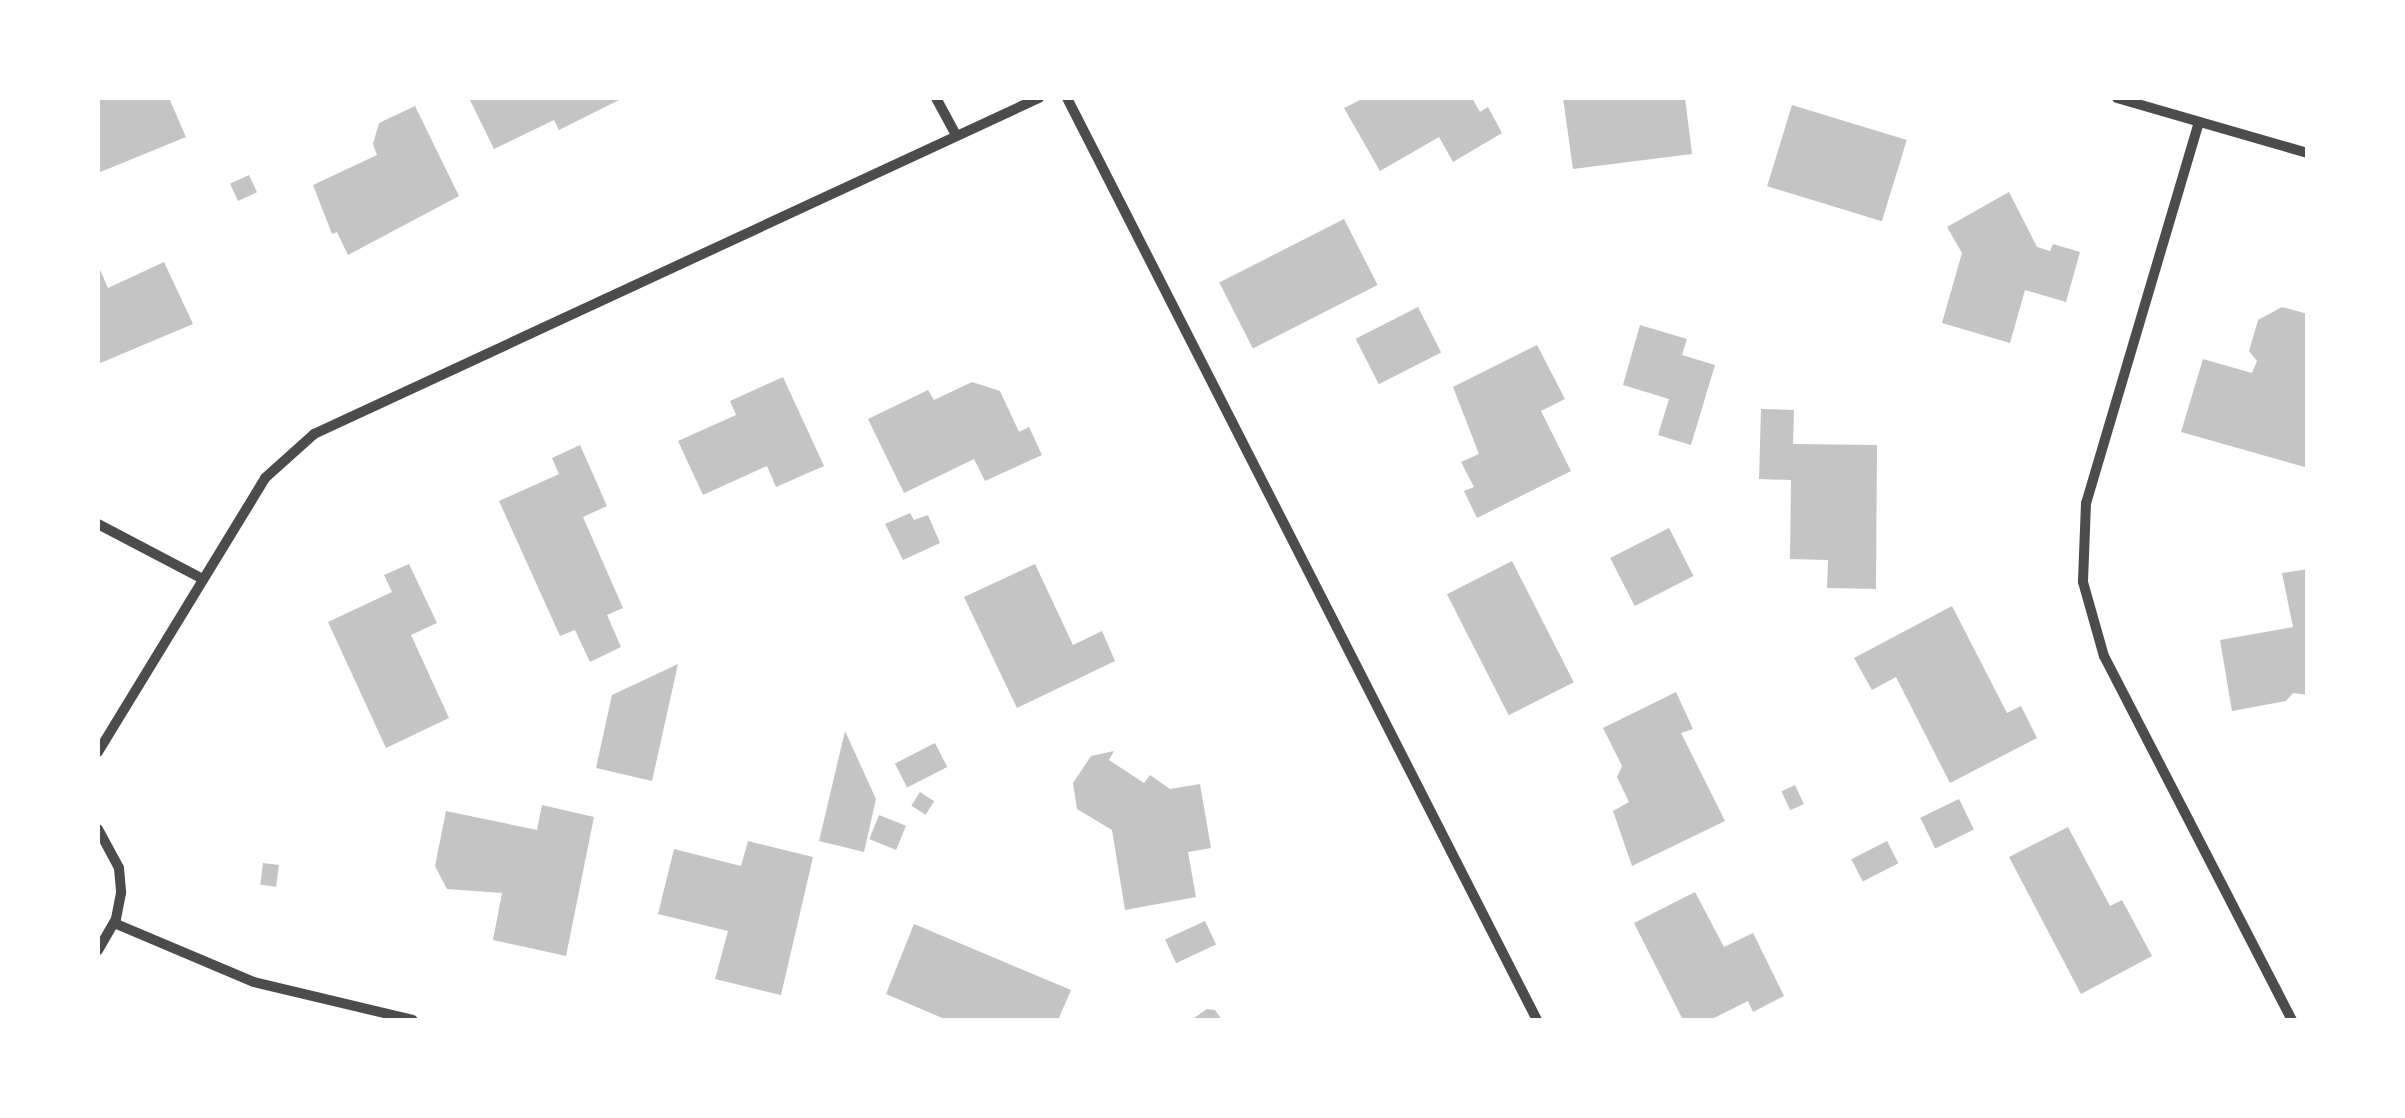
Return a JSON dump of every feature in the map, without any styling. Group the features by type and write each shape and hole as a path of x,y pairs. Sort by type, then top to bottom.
{"street":[{"path":"936,98 956,135"},
{"path":"98,752 201,578 266,478 314,434 1039,98"},
{"path":"1067,98 1537,1020"},
{"path":"2117,98 2308,154"},
{"path":"2199,122 2086,503 2083,582 2104,656 2292,1020"},
{"path":"98,524 201,578"},
{"path":"98,829 118,868 114,923 98,950"},
{"path":"114,923 254,982 412,1020"}],"building":[{"path":"98,98 169,98 186,137 98,173"},
{"path":"469,98 619,100 559,130 554,120 494,149"},
{"path":"1364,98 1472,98 1480,112 1488,107 1502,133 1453,162 1439,137 1380,171 1344,108"},
{"path":"1563,98 1685,98 1692,154 1573,169"},
{"path":"1792,105 1907,140 1882,221 1767,186"},
{"path":"415,106 459,196 348,255 337,232 332,234 313,185 377,155 373,144 379,123"},
{"path":"249,175 257,192 238,201 230,184"},
{"path":"2009,192 2037,247 2050,251 2053,244 2080,252 2066,302 2025,290 2010,343 1942,323 1962,253 1947,227"},
{"path":"1344,219 1378,285 1253,348 1219,283"},
{"path":"164,262 193,324 98,364 98,265 108,288"},
{"path":"1418,307 1441,352 1379,384 1356,339"},
{"path":"2282,307 2308,314 2308,468 2181,432 2203,359 2252,373 2257,361 2249,351 2258,320"},
{"path":"1640,325 1687,339 1682,355 1715,365 1691,445 1658,435 1669,399 1623,385"},
{"path":"1537,345 1565,399 1541,411 1571,471 1477,518 1464,491 1474,487 1461,462 1479,454 1453,387"},
{"path":"783,377 824,466 776,487 767,466 703,495 678,441 736,415 730,401"},
{"path":"972,382 1000,391 1019,432 1029,427 1042,455 985,481 974,459 904,493 868,419 928,390 934,400"},
{"path":"1761,409 1794,410 1793,444 1877,445 1876,589 1827,588 1828,560 1790,559 1791,480 1759,479"},
{"path":"580,445 607,506 583,517 623,608 607,615 621,647 590,662 575,630 560,636 499,501 559,474 552,458"},
{"path":"910,513 914,520 928,515 940,543 903,560 885,524"},
{"path":"1669,528 1694,576 1635,606 1610,558"},
{"path":"1512,561 1574,682 1509,715 1447,594"},
{"path":"409,564 437,623 411,635 449,718 386,748 328,622 392,592 384,575"},
{"path":"1035,564 1073,645 1102,631 1115,661 1017,708 964,597"},
{"path":"2308,569 2308,695 2293,693 2286,701 2232,711 2220,640 2293,627 2282,573"},
{"path":"1952,606 2007,713 2021,706 2037,738 1950,783 1896,677 1872,690 1854,658"},
{"path":"678,664 652,781 596,768 612,695"},
{"path":"1676,692 1693,729 1681,733 1725,821 1632,866 1613,811 1629,802 1617,777 1622,766 1603,728"},
{"path":"845,731 876,799 864,852 819,841"},
{"path":"935,743 947,767 907,787 895,763"},
{"path":"1114,751 1109,760 1144,783 1150,775 1170,789 1200,784 1211,848 1188,852 1196,897 1125,910 1112,830 1077,809 1073,783 1091,756"},
{"path":"1795,785 1804,804 1790,810 1781,791"},
{"path":"920,792 934,801 926,815 911,805"},
{"path":"1959,799 1974,830 1935,848 1920,818"},
{"path":"542,805 594,817 566,956 493,940 502,893 447,889 435,866 446,811 537,830"},
{"path":"879,815 906,826 896,850 869,839"},
{"path":"2068,827 2110,906 2122,900 2152,956 2081,994 2009,857"},
{"path":"748,841 813,857 781,995 715,979 728,931 658,914 674,849 741,866"},
{"path":"1887,841 1898,863 1863,881 1851,859"},
{"path":"263,863 279,865 276,887 260,885"},
{"path":"1695,892 1724,947 1753,933 1784,996 1753,1012 1748,1001 1710,1020 1683,1020 1634,923"},
{"path":"1205,921 1216,945 1176,963 1165,940"},
{"path":"914,924 1071,990 1058,1020 947,1020 886,994"},
{"path":"1207,1009 1215,1010 1222,1020 1191,1020"}]}
